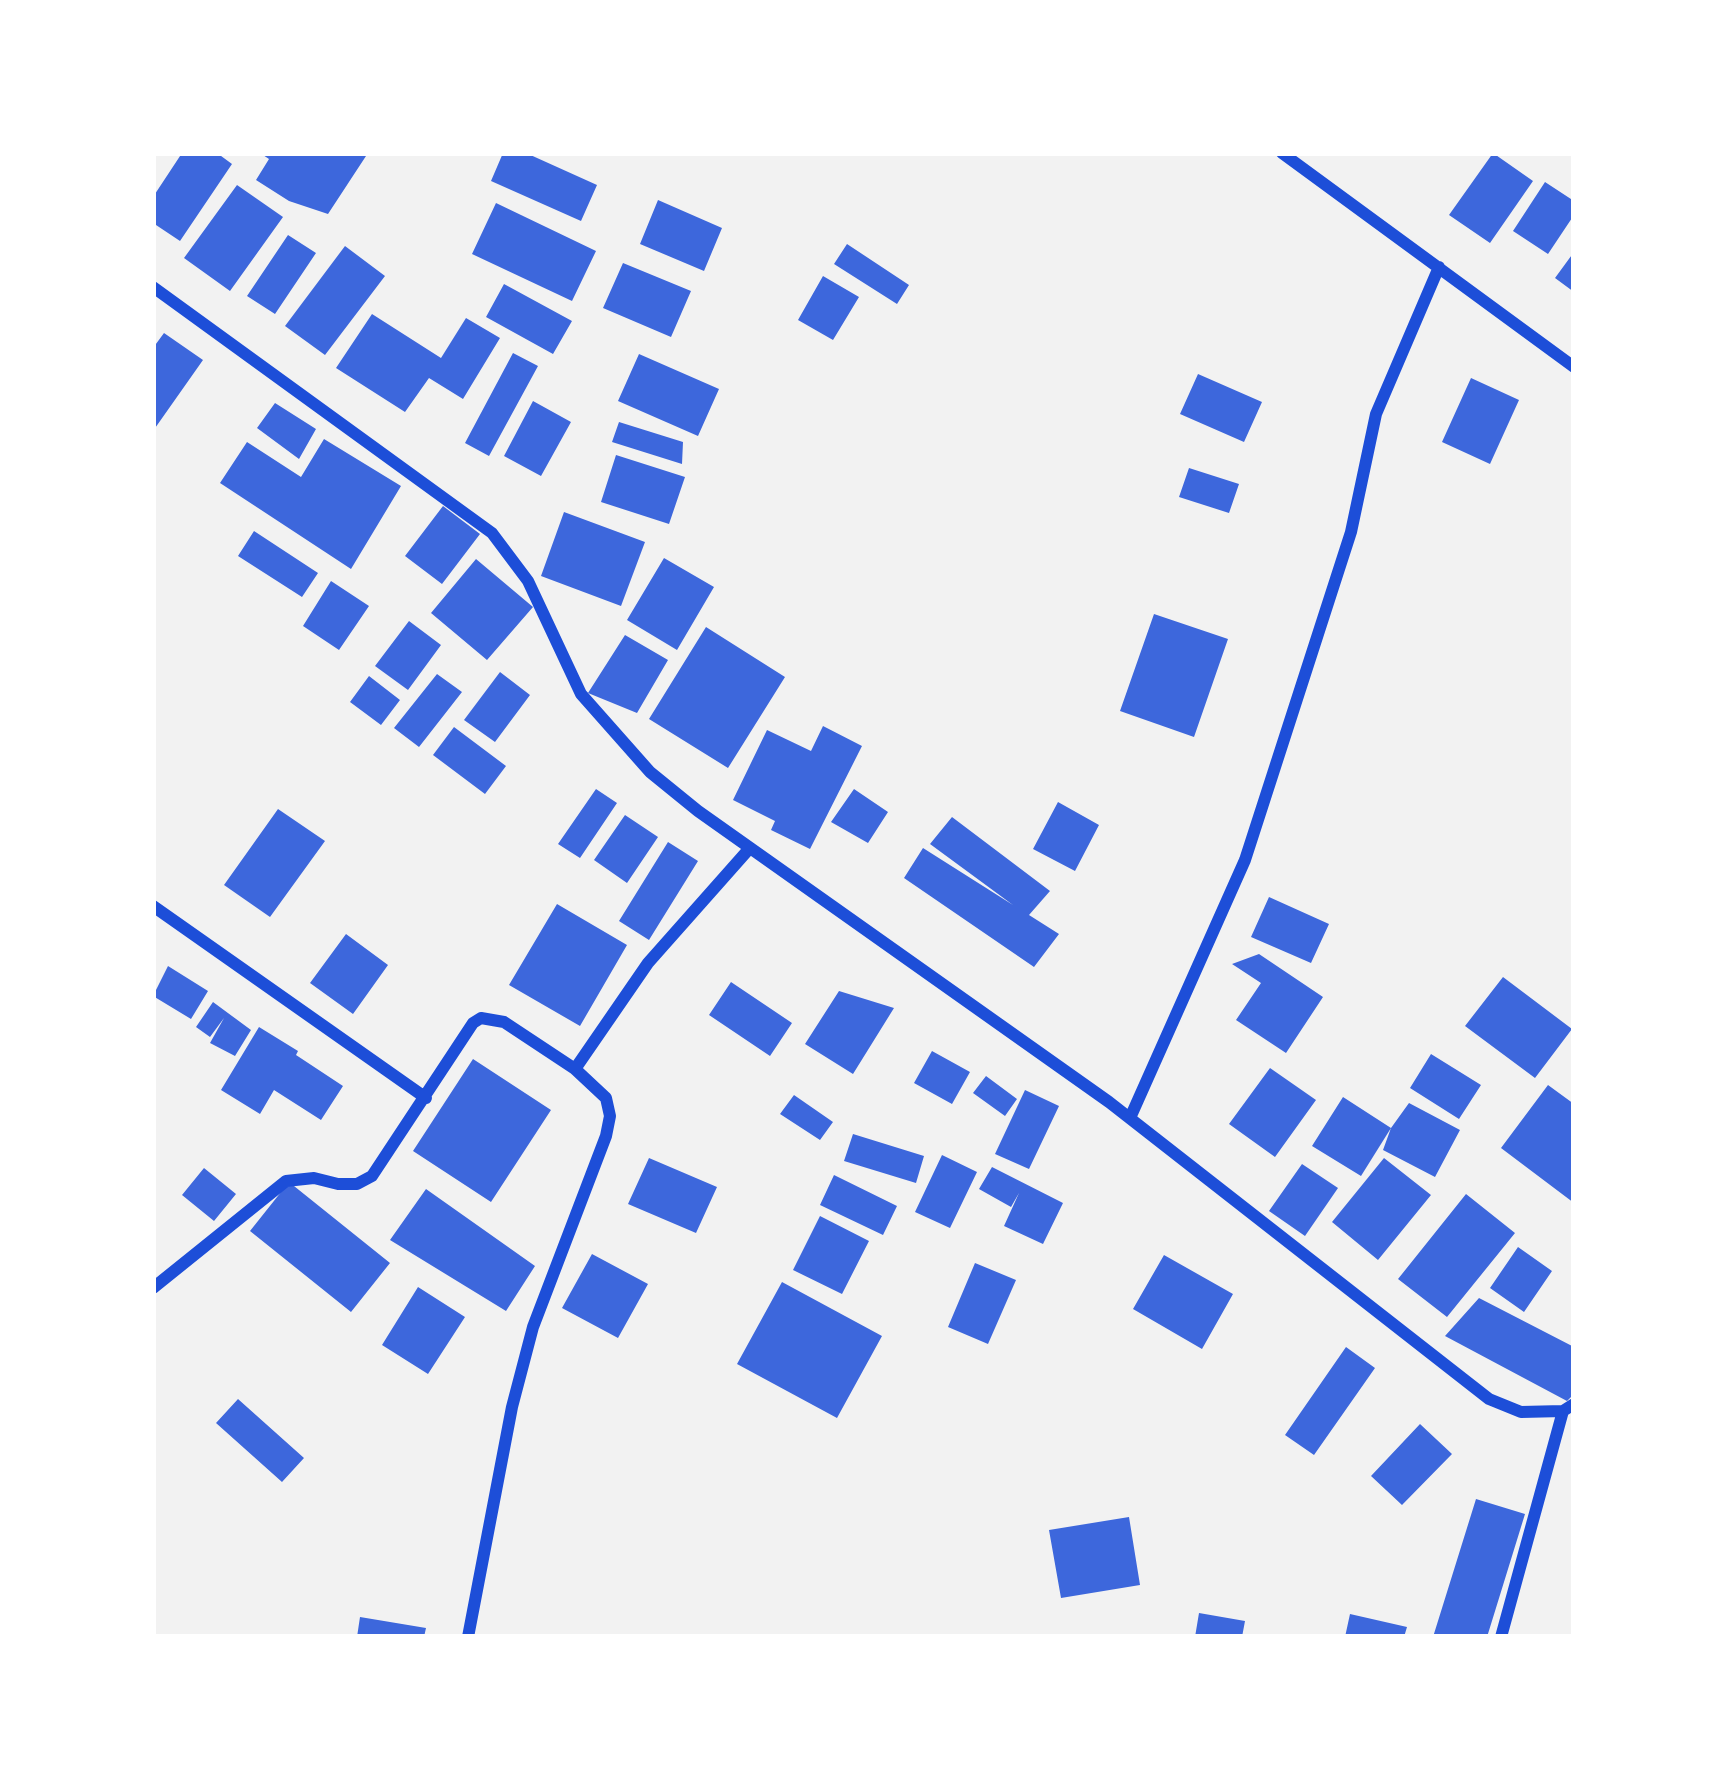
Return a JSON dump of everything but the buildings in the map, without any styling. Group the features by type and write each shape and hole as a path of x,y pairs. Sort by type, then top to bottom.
{"street":[{"path":"1282,153 1574,367"},
{"path":"1130,1118 1245,860 1351,532 1376,414 1439,267"},
{"path":"153,287 492,533 528,581 581,694 650,772 749,849 1130,1118 1489,1399 1520,1412 1568,1408 1501,1637"},
{"path":"575,1069 648,963 749,849"},
{"path":"153,906 426,1098"},
{"path":"153,1288 286,1181 314,1178 357,1184 372,1176 473,1023 482,1018 505,1022 575,1069 606,1098 610,1116 606,1136 533,1327 512,1407 468,1637"}]}
